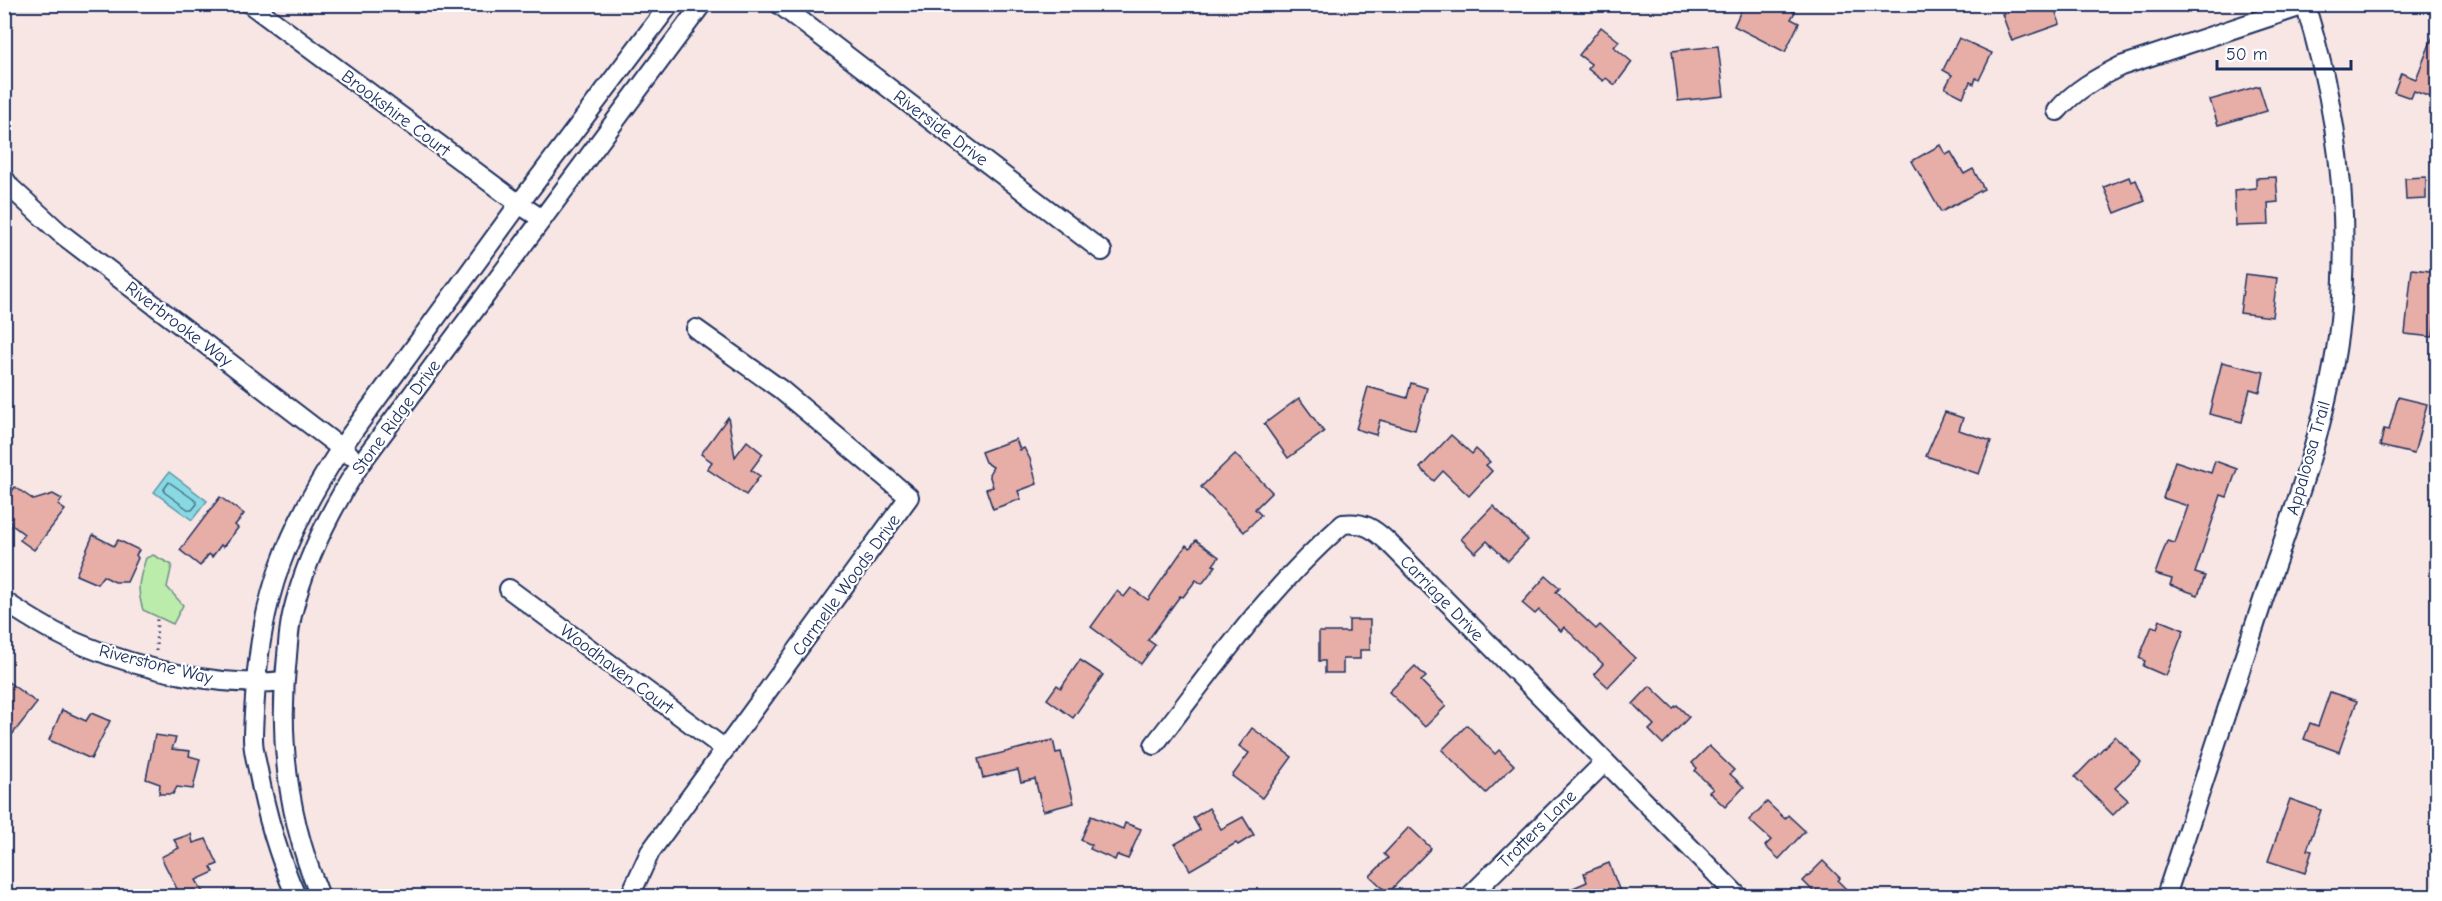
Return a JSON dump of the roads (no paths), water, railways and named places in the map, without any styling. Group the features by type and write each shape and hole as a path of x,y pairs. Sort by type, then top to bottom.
{"street":[{"name":"Brookshire Court","path":"250,4 542,219"},
{"name":"Stone Ridge Drive","path":"296,897 279,858 263,800 253,740 257,654 264,618 287,544 322,477 341,448 519,204 670,4"},
{"name":"Stone Ridge Drive","path":"320,897 304,861 289,792 282,721 291,616 308,562 336,501 361,463 702,4"},
{"name":"Riverside Drive","path":"779,4 1102,252"},
{"path":"2057,111 2076,92 2121,66 2306,5"},
{"name":"Appaloosa Trail","path":"2166,897 2292,514 2319,424 2336,346 2343,266 2342,185 2336,132 2324,66 2306,5"},
{"name":"Riverbrooke Way","path":"4,178 10,187 58,232 361,463"},
{"name":"Carmelle Woods Drive","path":"630,897 650,852 909,497 780,389 696,329"},
{"name":"Carriage Drive","path":"1154,745 1286,577 1343,524 1355,522 1366,525 1388,542 1738,897"},
{"name":"Woodhaven Court","path":"509,589 725,749"},
{"name":"Riverstone Way","path":"4,601 84,646 155,668 208,679 256,684 284,681"},
{"name":"Trotters Lane","path":"1470,897 1605,762"}],"water":[{"path":"169,472 207,501 192,520 154,492"}]}
